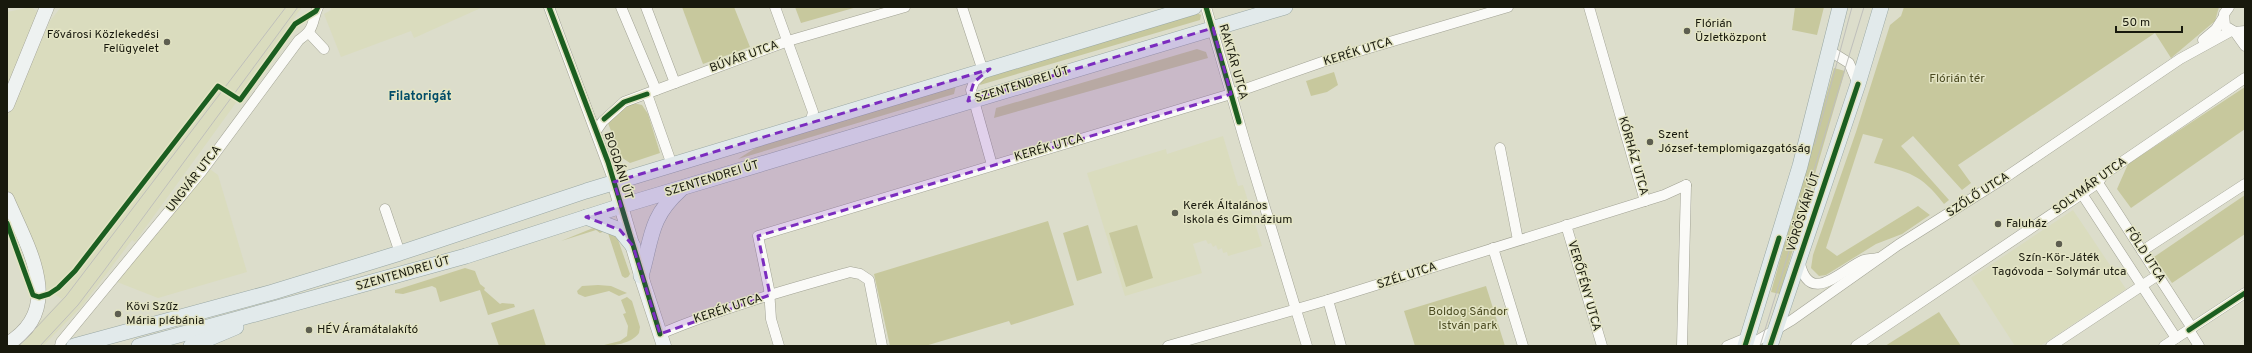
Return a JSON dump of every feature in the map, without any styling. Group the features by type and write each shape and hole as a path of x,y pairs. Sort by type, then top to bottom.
{"main road":[{"name":"SZENTENDREI ÚT","path":"74,346 274,292 400,253 614,182 1194,7"},
{"name":"SZENTENDREI ÚT","path":"138,346 253,314 396,277 621,206 973,99 1285,7"},
{"name":"VÖRÖSVÁRI ÚT","path":"1747,343 1779,238 1830,51 1840,7"},
{"name":"VÖRÖSVÁRI ÚT","path":"1770,346 1858,84 1881,7"},
{"path":"641,276 655,223 660,211 684,187"},
{"path":"586,217 620,230 633,246"},
{"path":"191,346 243,324 253,314"},
{"path":"217,346 219,338 225,332"}],"street":[{"path":"7,105 47,7"},
{"name":"UNGVÁR UTCA","path":"60,346 60,342 202,171 299,40 309,33 314,26 318,7"},
{"name":"BOGDÁNI ÚT","path":"549,7 614,182 641,276 662,340"},
{"path":"621,7 651,92 672,165"},
{"path":"646,7 675,83"},
{"path":"775,7 804,86 813,116 803,126"},
{"name":"BÚVÁR UTCA","path":"596,131 613,111 624,102 788,41 905,7"},
{"path":"962,7 981,64 985,68 990,69"},
{"name":"RAKTÁR UTCA","path":"1206,7 1307,346"},
{"name":"KERÉK UTCA","path":"662,340 684,324 770,295 758,236 1231,94 1322,62 1508,7"},
{"name":"KÓRHÁZ UTCA","path":"1589,7 1645,201 1670,193 1686,185 1682,346"},
{"path":"2225,11 2226,26 2237,31 2245,46"},
{"name":"SZŐLŐ UTCA","path":"1727,346 1747,343 1776,329 1881,257 2006,177 2180,59 2216,29 2225,11"},
{"name":"SZŐLŐ UTCA","path":"2180,59 2237,31"},
{"path":"309,33 324,49"},
{"path":"1830,51 1849,63 1858,84"},
{"path":"990,69 981,74 974,82 972,90 973,99 992,165"},
{"name":"SOLYMÁR UTCA","path":"1856,346 2098,183 2103,175 2245,78"},
{"path":"1500,148 1518,240"},
{"name":"FÖLD UTCA","path":"2098,183 2158,275 2199,346"},
{"path":"2142,251 2245,184"},
{"name":"FÖLD UTCA","path":"2082,194 2176,338"},
{"path":"7,199 26,244 39,285 38,306 32,321 23,333 7,344"},
{"name":"SZÉL UTCA","path":"1168,346 1197,342 1645,201"},
{"path":"385,209 400,253"},
{"name":"VERŐFÉNY UTCA","path":"1566,225 1602,346"},
{"path":"1493,248 1523,346"},
{"path":"1799,259 1806,276 1812,281 1821,284 1831,281 1864,260 1881,257"},
{"path":"779,346 771,319 770,295 850,272 860,274 869,280 882,346"},
{"path":"2051,346 2158,275"},
{"path":"2164,346 2245,293"},
{"path":"1328,300 1341,346"}],"highlighted area":[{"path":"1213,28 1231,94 758,236 770,295 660,334 633,246 620,230 586,217 621,206 614,182 990,69 974,82 968,101"}],"shaded area":[{"path":"31,7 39,13 7,85 7,12"},
{"path":"61,7 302,7 236,99 238,100 135,242 132,240 82,306 43,346 17,346 62,299 44,288 7,188 7,118 50,21"},
{"path":"330,7 483,7 414,38 411,31 341,57 324,14 331,10"},
{"name":"Kerék Általános Iskola és Gimnázium","path":"1223,136 1238,186 1243,185 1262,246 1228,256 1227,252 1223,253 1222,248 1218,250 1216,245 1213,247 1211,243 1208,244 1206,240 1193,244 1202,273 1125,296 1087,173 1166,149 1167,154"},
{"path":"207,167 218,175 247,272 158,298 112,280"},
{"name":"Szín-Kör-Játék Tagóvoda – Solymár utca","path":"2073,210 2126,289 2040,346 2015,346 1971,278"}],"green space":[{"path":"682,7 734,7 750,47 703,64"},
{"path":"795,7 857,7 801,23"},
{"path":"1795,7 1824,7 1817,35 1792,30"},
{"name":"Flórián tér","path":"1904,7 2219,7 2215,21 2171,58 2155,33 1958,165 1971,183 1962,190 1913,136 1901,146 1949,200 1944,204 1921,180 1906,172 1874,163 1883,139 1863,134 1826,248 1837,256 1918,206 1930,215 1902,234 1876,244 1826,275 1819,276 1811,268 1813,255 1856,132 1890,25 1901,16"},
{"path":"1197,13 1201,15 1200,20 980,85 982,78"},
{"path":"1197,49 1206,52 1208,58 994,118 996,108"},
{"path":"1834,68 1845,71 1780,294 1771,292"},
{"path":"1334,72 1338,85 1327,92 1311,96 1306,81"},
{"path":"956,85 954,94 738,159 757,147"},
{"path":"2245,87 2245,129 2131,208 2117,189 2128,164"},
{"path":"633,103 642,105 648,114 660,153 630,163 621,157 608,123 624,107"},
{"path":"2245,195 2245,234 2172,283 2154,257"},
{"path":"1048,221 1074,305 1011,325 1009,321 925,346 890,346 874,274"},
{"path":"1088,225 1102,273 1077,281 1063,233"},
{"path":"1137,225 1153,278 1126,287 1109,233"},
{"path":"598,226 616,234 630,274 628,277 625,278 622,276 608,233 605,231 600,233 596,230 561,241"},
{"path":"465,268 475,271 480,284 485,288 484,290 500,304 514,304 515,307 488,315 480,290 440,302 436,288 432,286 403,294 395,293 395,290"},
{"path":"582,286 611,286 627,293 619,296 609,291 585,297 578,294 577,291"},
{"name":"Boldog Sándor István park","path":"1486,286 1505,346 1415,346 1404,311"},
{"path":"627,297 632,301 640,327 639,333 636,337 627,342 610,346 600,346 620,341 627,336 628,326 623,314 626,313 621,300"},
{"path":"534,309 546,346 499,346 491,323"},
{"path":"1939,312 1961,346 1885,346"}],"tram line":[{"path":"19,346 66,296 286,7"},
{"path":"40,346 78,305 298,7"},
{"path":"1815,144 1852,7"},
{"path":"1760,346 1864,7"}],"cycle path":[{"path":"7,223 33,295 39,297 49,294 58,288 75,271 218,86 240,100 295,24 316,11 318,7"},
{"path":"549,7 608,162 660,334"},
{"path":"1206,7 1239,122"},
{"path":"1770,346 1858,84"},
{"path":"604,119 624,102 647,94"},
{"path":"1745,346 1779,238"},
{"path":"2189,330 2245,293"}],"place":[{"name":"Flórián Üzletközpont","path":"1687,31"},
{"name":"Fővárosi Közlekedési Felügyelet","path":"167,42"},
{"name":"Szent József-templomigazgatóság","path":"1650,142"},
{"name":"Kerék Általános Iskola és Gimnázium","path":"1175,213"},
{"name":"Faluház","path":"1998,224"},
{"name":"Szín-Kör-Játék Tagóvoda – Solymár utca","path":"2059,244"},
{"name":"Kövi Szűz Mária plébánia","path":"118,314"},
{"name":"HÉV Áramátalakító","path":"309,330"}],"district":[{"name":"Filatorigát","path":"420,97"}]}
